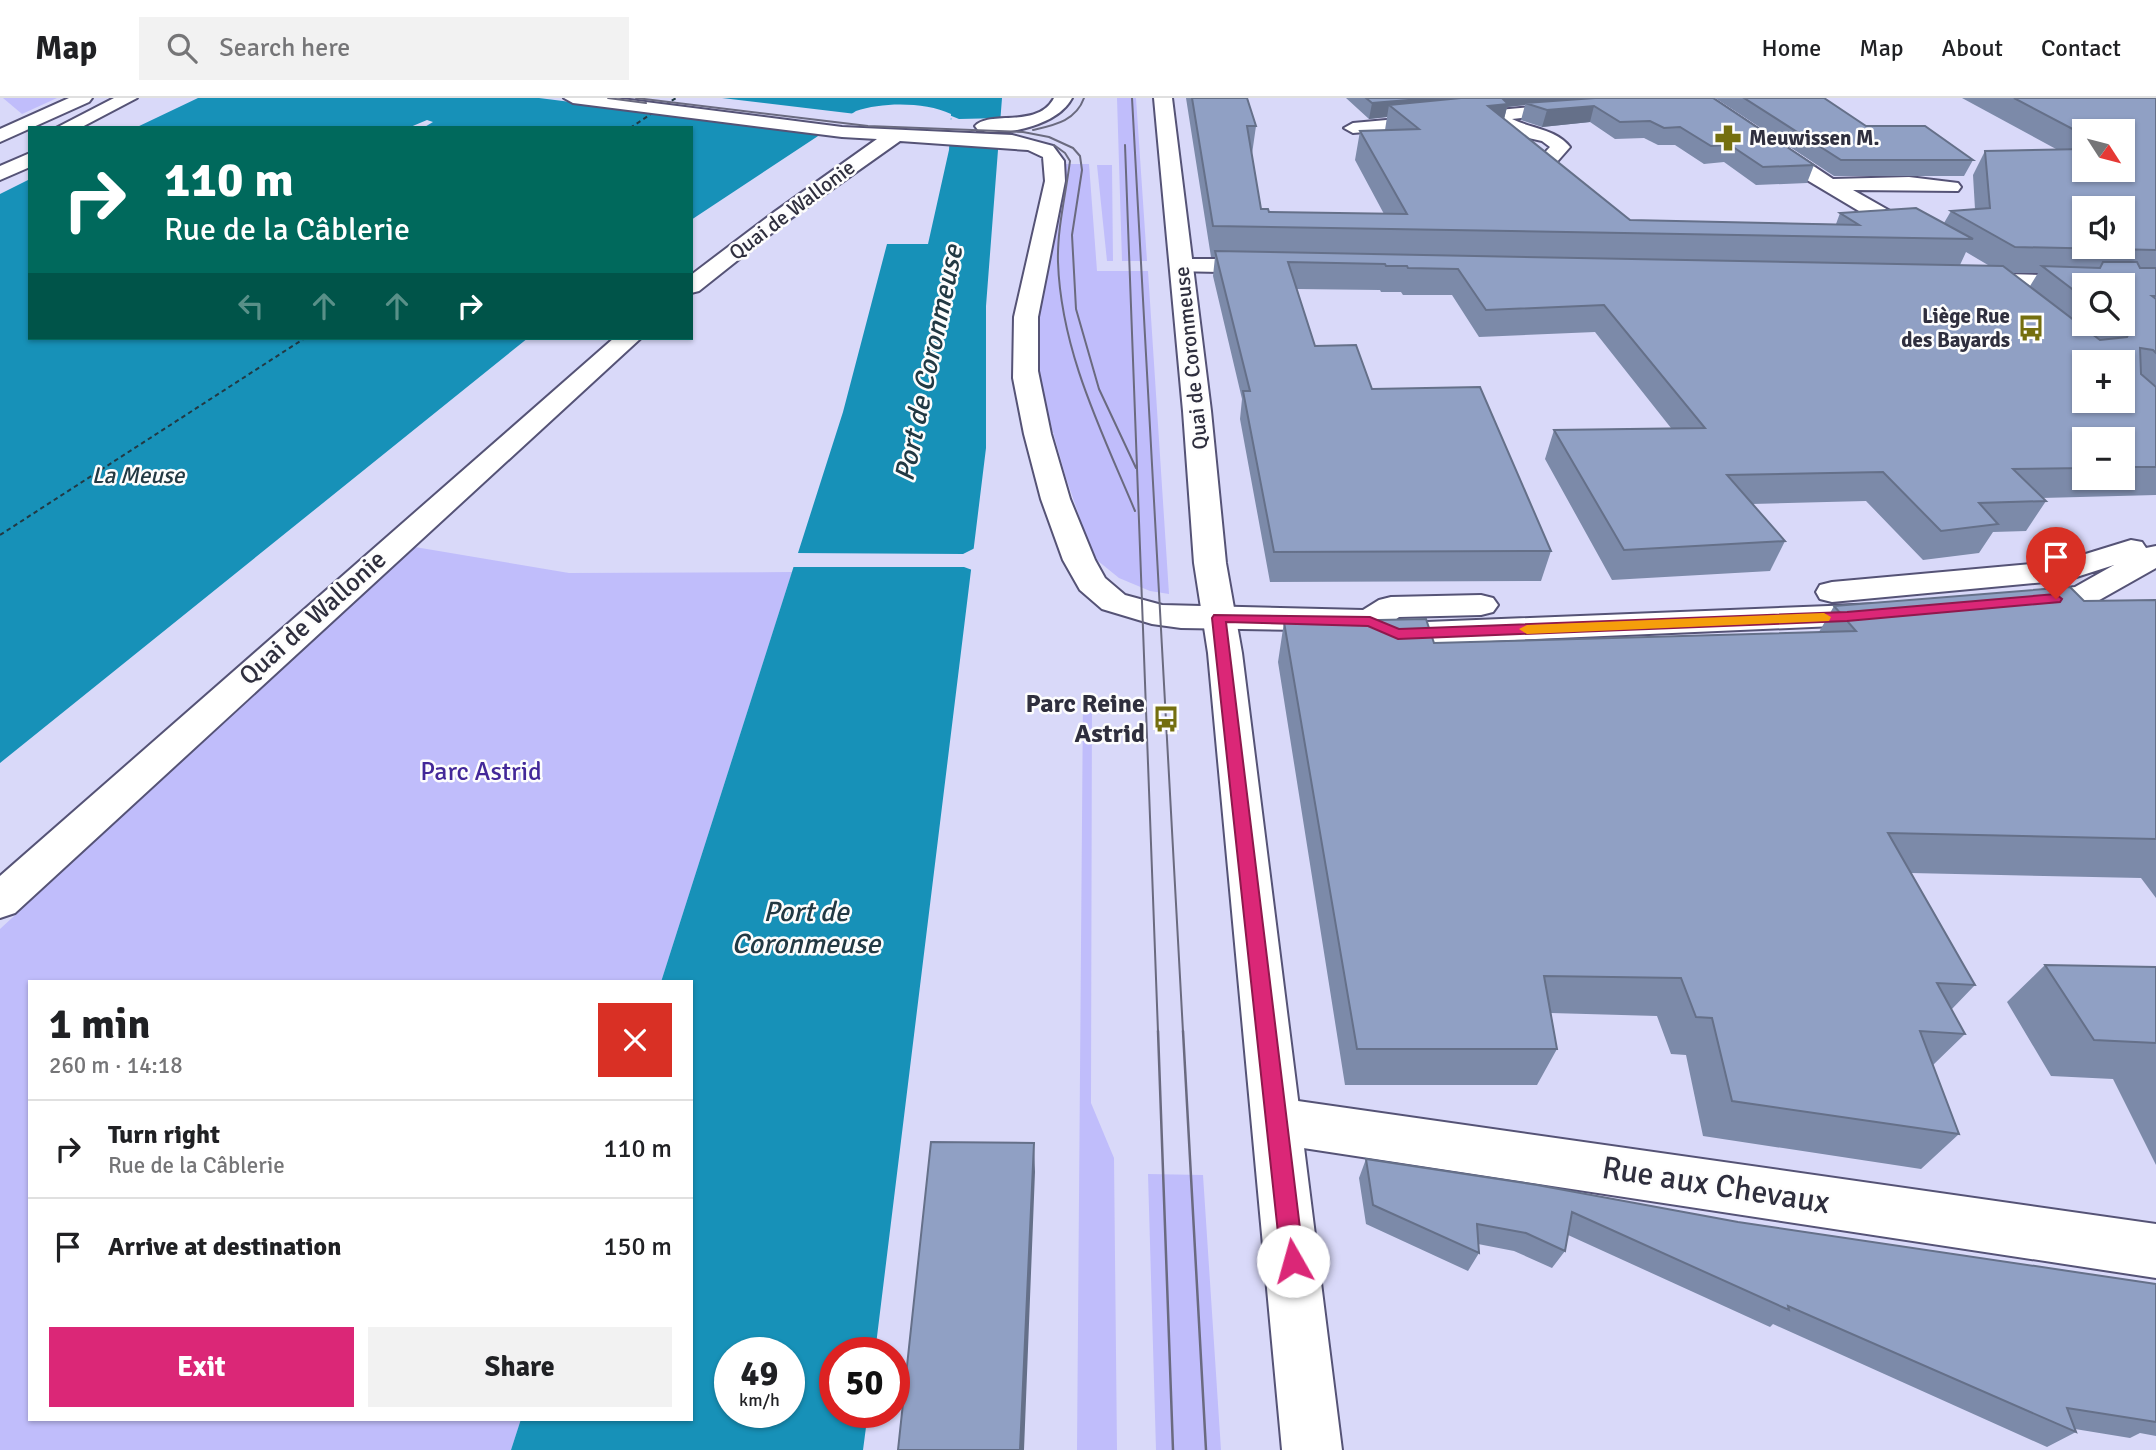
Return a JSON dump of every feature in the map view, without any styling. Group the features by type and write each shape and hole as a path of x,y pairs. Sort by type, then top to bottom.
{"street":[{"path":"0,136 83,98"},
{"path":"52,126 112,98"},
{"path":"573,98 850,127 938,132 1008,132 1051,113 1061,104 1063,98"},
{"path":"669,98 894,136 938,132"},
{"name":"Quai de Coronmeuse","path":"1163,98 1210,563 1219,618 1317,1449"},
{"path":"1539,98 1560,109"},
{"path":"1695,99 1829,185 1940,249"},
{"path":"70,126 137,101"},
{"path":"96,126 137,101"},
{"path":"1353,128 1588,107"},
{"path":"1490,114 1521,131 1548,137 1561,147 1545,163 1587,200"},
{"path":"1008,132 1043,148 1052,154 1057,164 1050,213 1027,308 1025,366 1042,451 1076,557 1094,588 1120,605 1152,614 1370,621 1398,634 1888,613 2082,596 2156,555"},
{"name":"Quai de Wallonie","path":"693,284 780,217 894,136"},
{"path":"0,150 28,137"},
{"path":"0,159 28,145"},
{"path":"0,174 28,160"},
{"path":"1829,185 1909,183 1951,187"},
{"path":"1181,266 1291,267"},
{"path":"1957,271 1994,281 2156,285"},
{"path":"1994,281 2024,304"},
{"name":"Quai de Wallonie","path":"0,901 627,340"},
{"path":"1370,621 1391,607 1749,600 2067,570 2156,541"},
{"name":"Rue aux Chevaux","path":"1277,1121 2156,1251"}],"green space":[{"path":"3,98 57,98 22,114"},
{"path":"1117,98 1136,98 1147,261 1122,261"},
{"path":"1064,164 1089,164 1097,271 1148,271 1169,594 1150,591 1119,578 1098,561 1091,550 1066,478 1045,404 1040,373 1039,318"},
{"path":"1097,165 1112,165 1113,261 1107,261"},
{"name":"Parc Astrid","path":"415,547 569,573 792,572 662,980 28,980 28,1421 520,1421 511,1450 0,1450 0,929"},
{"path":"1083,696 1092,696 1091,1103 1114,1158 1117,1450 1077,1450"},
{"path":"1148,1174 1203,1175 1221,1450 1156,1450"}],"water":[{"name":"Port de Coronmeuse","path":"198,98 1002,98 986,306 986,448 877,1337 819,1337 819,1428 866,1428 863,1450 511,1450 520,1421 693,1421 693,980 662,980 843,412 887,244 928,244 949,150 951,114 917,105 879,106 856,111 693,219 693,126 426,126 433,122 427,120 413,126 139,126"},
{"name":"La Meuse","path":"28,180 28,340 526,340 0,763 0,194"}],"pier":[{"path":"539,98 722,98 856,114 826,134"},
{"path":"886,108 939,111 959,119 1003,118 1001,144 946,138 949,120 952,119 942,114 897,109 863,112"},
{"path":"977,547 975,571 964,567 790,567 794,553 963,554"}],"building":[{"path":"1192,98 1247,98 1256,126 1247,126 1261,209 1268,209 1269,212 1407,214 1360,131 1419,129 1389,105 1461,98 1502,98 1508,104 1488,106 1630,220 1859,225 1840,213 1916,208 1973,239 1213,226"},
{"path":"1366,98 1433,98 1372,103"},
{"path":"1595,98 1713,98 1814,165 1763,167 1730,145 1711,146 1680,127 1664,128 1650,121 1620,122 1594,106 1547,110 1525,103"},
{"path":"1744,98 1824,98 1866,126 1925,126 1973,160 1841,160"},
{"path":"2014,98 2156,98 2156,250 2135,250 2135,196 2072,196 2072,248 2015,247 1951,211 1990,208 1985,151 2072,149 2072,182 2135,182 2135,119 2072,119 2072,129"},
{"path":"1215,251 2003,266 2072,319 2072,336 2095,336 2100,340 2135,336 2135,273 2072,273 2072,289 2042,266 2100,268 2103,262 2137,262 2140,268 2156,268 2156,296 2152,296 2156,299 2156,353 2140,348 2141,374 2156,387 2156,467 2135,467 2135,427 2072,427 2072,468 2013,469 2046,501 1979,503 1998,524 1941,531 1883,472 1727,475 1785,541 1624,550 1554,430 1705,428 1604,305 1486,310 1458,269 1288,262 1315,346 1356,345 1372,389 1480,387 1551,551 1274,552 1243,391 1250,391"},
{"path":"2070,587 2084,601 2156,600 2156,839 1888,833 1975,985 1937,983 1965,1034 1920,1031 1959,1134 1732,1101 1712,1018 1696,1017 1681,978 1544,976 1557,1049 1357,1049 1284,622 1426,619 1434,643 1856,631 1834,606"},
{"path":"2045,965 2156,967 2156,1043 2094,1040"},
{"path":"931,1142 1034,1143 1020,1450 898,1450 900,1428 910,1428 910,1338"},
{"path":"1366,1159 1537,1185 1738,1222 2156,1284 2156,1422 2067,1408 2076,1432 1788,1306 1789,1310 1572,1212 1565,1251 1526,1233 1477,1224 1479,1253 1373,1205"}],"ferry route":[{"path":"665,105 676,98"},
{"path":"633,126 654,112"},
{"path":"0,535 302,340"}],"tram line":[{"path":"608,98 646,103"},
{"path":"636,98 868,126 1023,132 1049,137 1073,148 1080,156 1082,170 1072,235 1076,309 1099,389 1136,468"},
{"path":"1033,130 1070,117 1084,98"},
{"path":"1132,98 1183,1032"},
{"path":"1054,145 1065,153 1070,161 1058,249 1061,295 1067,327 1096,420 1135,511"},
{"path":"1125,145 1158,1032"},
{"path":"1158,1031 1173,1450"},
{"path":"1183,1031 1206,1450"}],"slow traffic":[{"path":"1527,629 1824,617"}],"place":[{"name":"Meuwissen M.","path":"1728,138"},
{"name":"Liège Rue des Bayards","path":"2031,328"},
{"name":"Parc Reine Astrid","path":"1166,719"}],"route":[{"path":"1293,1261 1219,618 1370,621 1398,634 1847,617 2056,599"}]}
